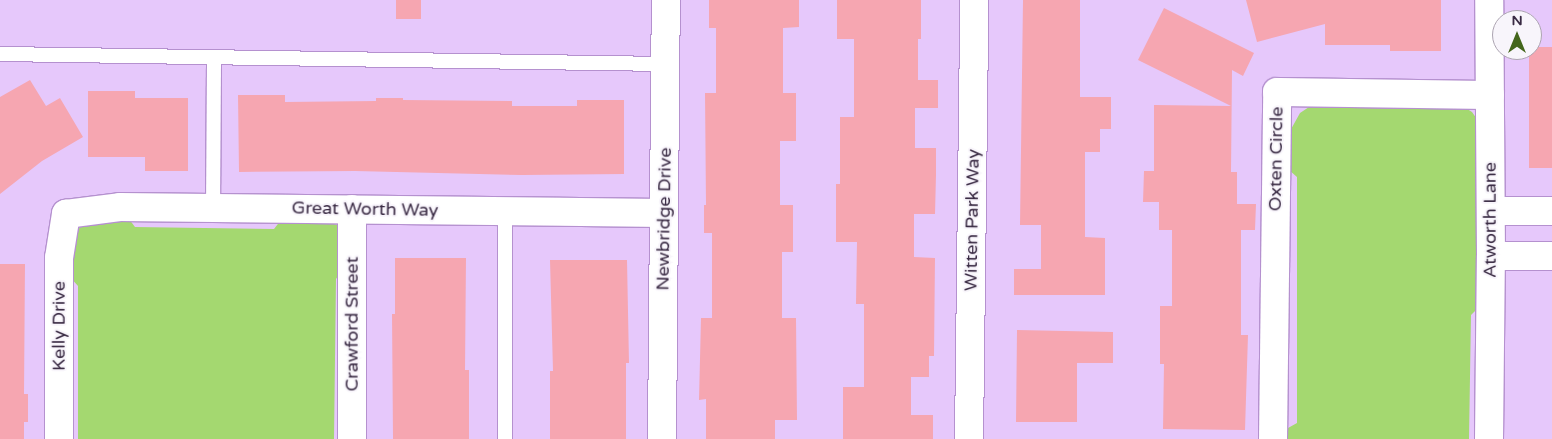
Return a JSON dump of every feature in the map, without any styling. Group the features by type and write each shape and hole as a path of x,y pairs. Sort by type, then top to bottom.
{"street":[{"name":"Newbridge Drive","path":"662,439 666,0"},
{"name":"Witten Park Way","path":"969,439 974,0"},
{"name":"Atworth Lane","path":"1488,439 1491,256 1489,0"},
{"name":"Oxten Circle","path":"1273,439 1277,92 1490,95"},
{"name":"Great Worth Way","path":"66,214 120,208 663,213"},
{"name":"Crawford Street","path":"352,209 352,439"},
{"path":"1491,211 1552,211"},
{"name":"Kelly Drive","path":"59,439 59,258 66,214"},
{"path":"1491,256 1552,256"}],"lane":[{"path":"0,54 666,64"},
{"path":"213,208 214,57"},
{"path":"505,211 505,439"}],"green space":[{"path":"1320,105 1464,107 1472,112 1479,122 1478,308 1471,315 1469,439 1288,439 1288,428 1297,423 1297,177 1289,170 1290,131 1300,113 1309,107"},
{"path":"129,219 135,227 274,229 281,220 327,222 337,225 344,233 345,265 336,279 334,439 78,439 78,286 70,277 76,231 84,224"}],"building":[{"path":"396,0 421,0 421,19 396,19"},
{"path":"709,0 799,0 799,27 783,28 783,93 796,93 796,141 780,141 780,205 793,205 793,252 782,252 782,318 796,318 797,420 775,420 775,439 706,439 706,399 699,400 701,318 712,318 712,233 704,233 704,205 706,205 705,93 716,93 716,28 709,28"},
{"path":"837,0 921,0 921,39 918,39 918,80 938,80 938,108 915,108 915,148 936,148 936,175 935,214 914,214 914,257 935,258 934,356 929,356 929,377 911,377 911,415 933,415 933,439 843,439 843,387 864,387 864,304 856,304 857,242 836,242 836,184 840,184 840,117 854,117 854,39 837,39"},
{"path":"1023,0 1080,0 1080,97 1111,97 1111,129 1100,129 1100,152 1085,152 1085,237 1105,238 1105,295 1014,295 1014,269 1041,269 1041,225 1020,225"},
{"path":"1246,0 1441,0 1441,51 1390,51 1390,45 1325,45 1325,24 1257,42"},
{"path":"1164,8 1254,53 1243,76 1232,70 1231,172 1237,172 1237,204 1256,204 1255,230 1241,230 1241,335 1248,335 1245,430 1163,429 1164,364 1160,364 1160,306 1172,306 1172,230 1159,230 1159,202 1143,202 1144,171 1154,171 1154,105 1231,106 1138,60"},
{"path":"1542,47 1552,47 1552,168 1529,168 1529,60 1542,60"},
{"path":"30,80 46,106 60,98 83,137 42,161 0,194 0,97"},
{"path":"88,91 135,91 135,98 188,98 188,171 145,171 145,157 88,157"},
{"path":"238,95 285,95 285,102 376,101 376,98 403,98 403,100 512,101 512,106 577,106 577,100 624,100 624,174 522,175 355,171 239,172"},
{"path":"395,258 466,258 465,370 469,370 469,439 393,439 392,314 395,314"},
{"path":"550,260 627,260 629,363 626,363 626,439 550,439 550,371 553,371"},
{"path":"0,264 25,264 24,394 28,394 28,422 24,422 24,439 0,439"},
{"path":"1017,330 1113,332 1113,363 1077,363 1077,422 1016,422"}]}
